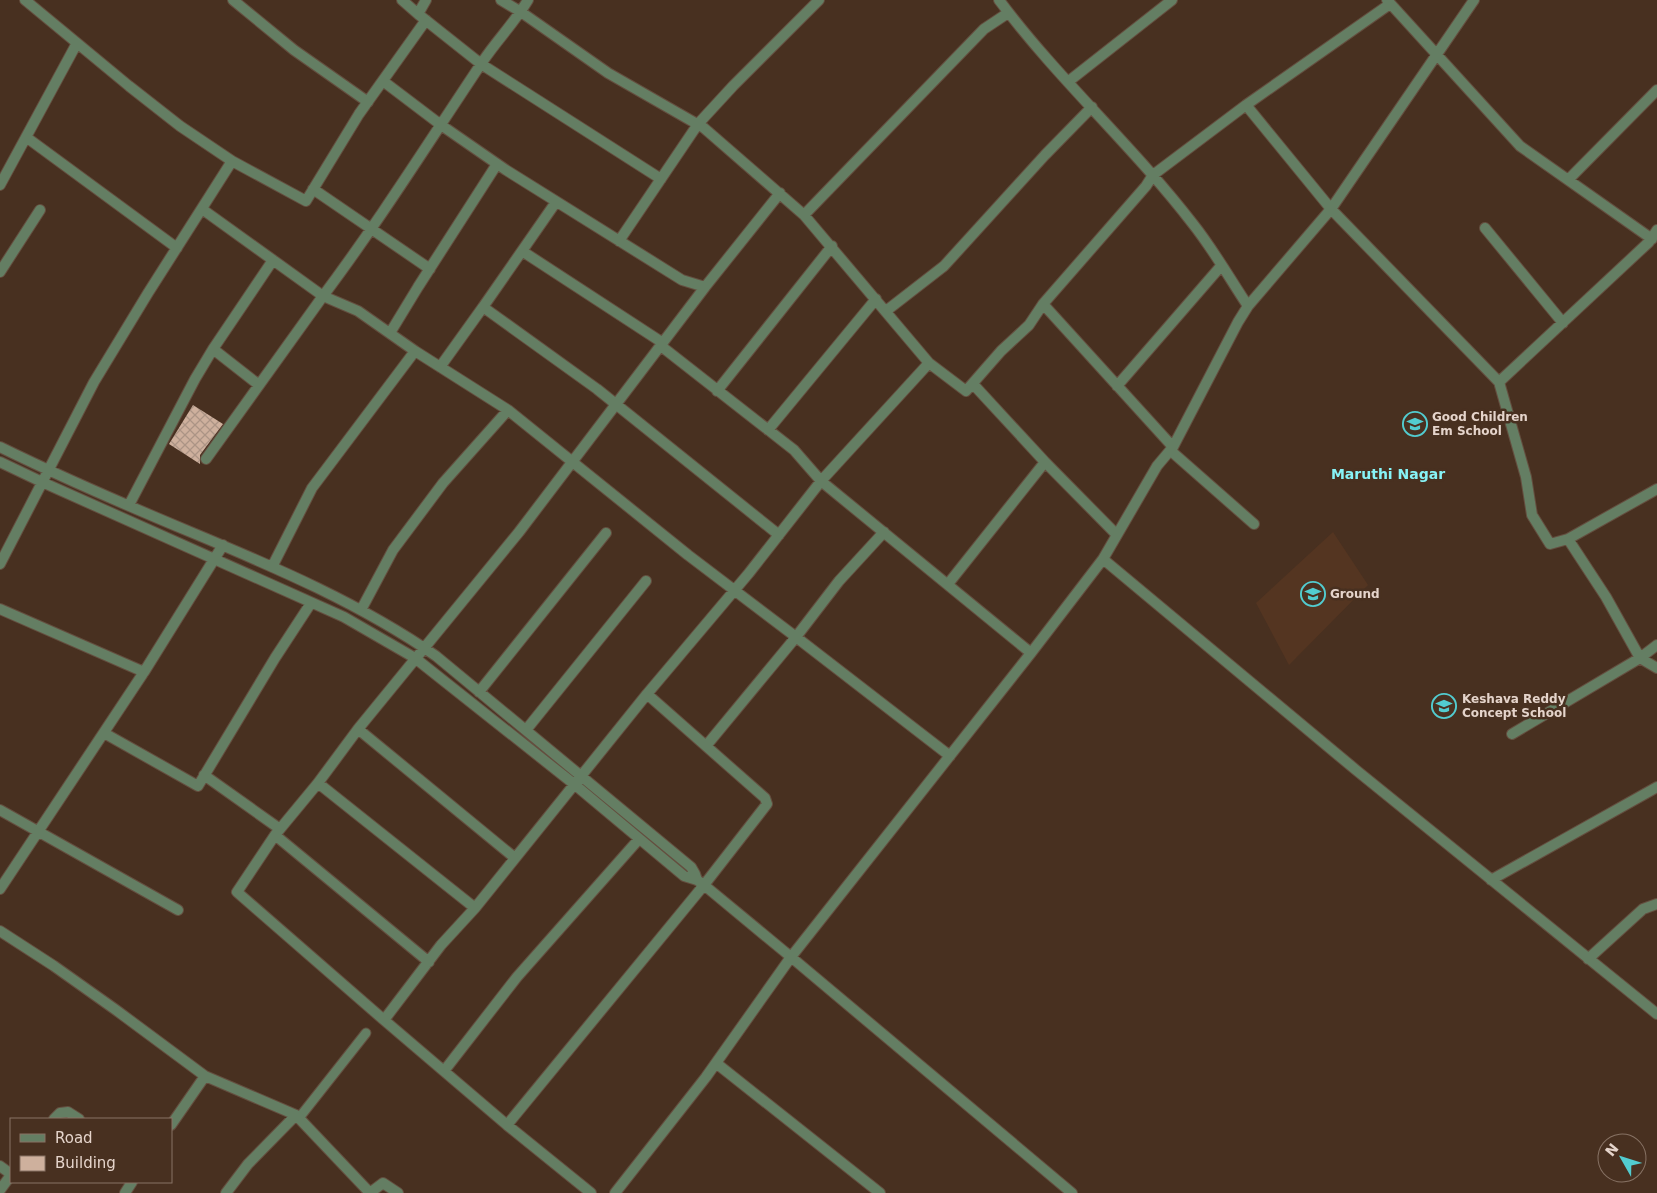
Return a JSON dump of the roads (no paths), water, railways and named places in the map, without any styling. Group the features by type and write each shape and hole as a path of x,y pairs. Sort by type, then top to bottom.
{"street":[{"path":"25,0 180,126 232,161 306,201 422,17 426,0"},
{"path":"233,0 294,50 368,102"},
{"path":"402,0 481,64 661,179"},
{"path":"501,0 608,73 704,128 804,214 929,363 966,391 1001,351 1029,325 1042,304 1153,176 1246,104 1388,2 1520,146 1654,240 1499,382"},
{"path":"206,459 372,229 481,64 528,0"},
{"path":"619,240 698,124 819,0"},
{"path":"999,0 1008,13 1194,225 1248,306"},
{"path":"1069,82 1172,0"},
{"path":"615,1193 716,1063 791,957 1103,559 1157,466 1172,449 1248,306 1331,209 1474,0"},
{"path":"804,214 984,28 1008,13"},
{"path":"0,185 78,43"},
{"path":"383,80 441,125 556,202 682,280 705,287"},
{"path":"1568,180 1657,90"},
{"path":"1246,104 1331,209 1499,382 1526,477 1532,515 1550,544 1568,539 1657,489"},
{"path":"886,311 944,266 1045,155 1092,107"},
{"path":"26,137 177,248"},
{"path":"0,564 94,382 232,161"},
{"path":"390,333 497,164"},
{"path":"313,189 430,269"},
{"path":"592,1193 507,1125 237,892 278,832 318,783 358,729 518,532 705,287 780,193"},
{"path":"440,367 556,202"},
{"path":"202,209 323,296 358,311 415,351 508,410 688,555 950,756"},
{"path":"0,272 40,210"},
{"path":"1485,228 1563,323"},
{"path":"717,390 832,246"},
{"path":"522,251 662,344 794,450 821,481 1032,652"},
{"path":"129,505 195,379 273,260"},
{"path":"1117,386 1222,266"},
{"path":"768,430 876,299"},
{"path":"1042,304 1172,449 1254,524"},
{"path":"483,307 616,404 779,535"},
{"path":"213,349 259,385"},
{"path":"272,567 312,488 415,351"},
{"path":"384,1020 647,694 735,590 821,481 929,363"},
{"path":"973,384 1045,462 1117,535"},
{"path":"361,610 393,550 443,483 508,410"},
{"path":"0,446 48,470 272,567 376,618 424,648 526,730 691,867 700,883"},
{"path":"0,462 344,617 415,658 574,784 684,876 700,883 791,957 1072,1193"},
{"path":"948,584 1045,462"},
{"path":"706,746 839,581 884,532"},
{"path":"479,692 606,533"},
{"path":"1568,539 1606,597 1640,658 1657,668"},
{"path":"0,890 144,672 223,545"},
{"path":"1103,559 1356,770 1657,1014"},
{"path":"526,730 646,581"},
{"path":"104,733 198,786 275,658 312,602"},
{"path":"0,609 144,672"},
{"path":"1512,734 1640,658 1657,645"},
{"path":"507,1125 700,883 767,804 765,798 647,694"},
{"path":"358,729 515,858"},
{"path":"204,775 278,832 429,962"},
{"path":"318,783 475,908"},
{"path":"1491,880 1657,787"},
{"path":"0,810 178,910"},
{"path":"444,1071 517,978 639,838"},
{"path":"1588,958 1642,909 1657,904"},
{"path":"0,931 54,966 205,1076 298,1117 370,1193 383,1183 398,1193"},
{"path":"716,1063 880,1193"},
{"path":"172,1124 205,1076"},
{"path":"55,1118 63,1112 77,1118"},
{"path":"226,1193 248,1164 298,1117"},
{"path":"0,1190 10,1175"}],"lane":[{"path":"298,1117 366,1033"}],"place":[{"name":"Good Children Em School","path":"1415,424"},
{"name":"Ground","path":"1313,594"},
{"name":"Keshava Reddy Concept School","path":"1444,706"}],"district":[{"name":"Maruthi Nagar","path":"1388,474"}]}
